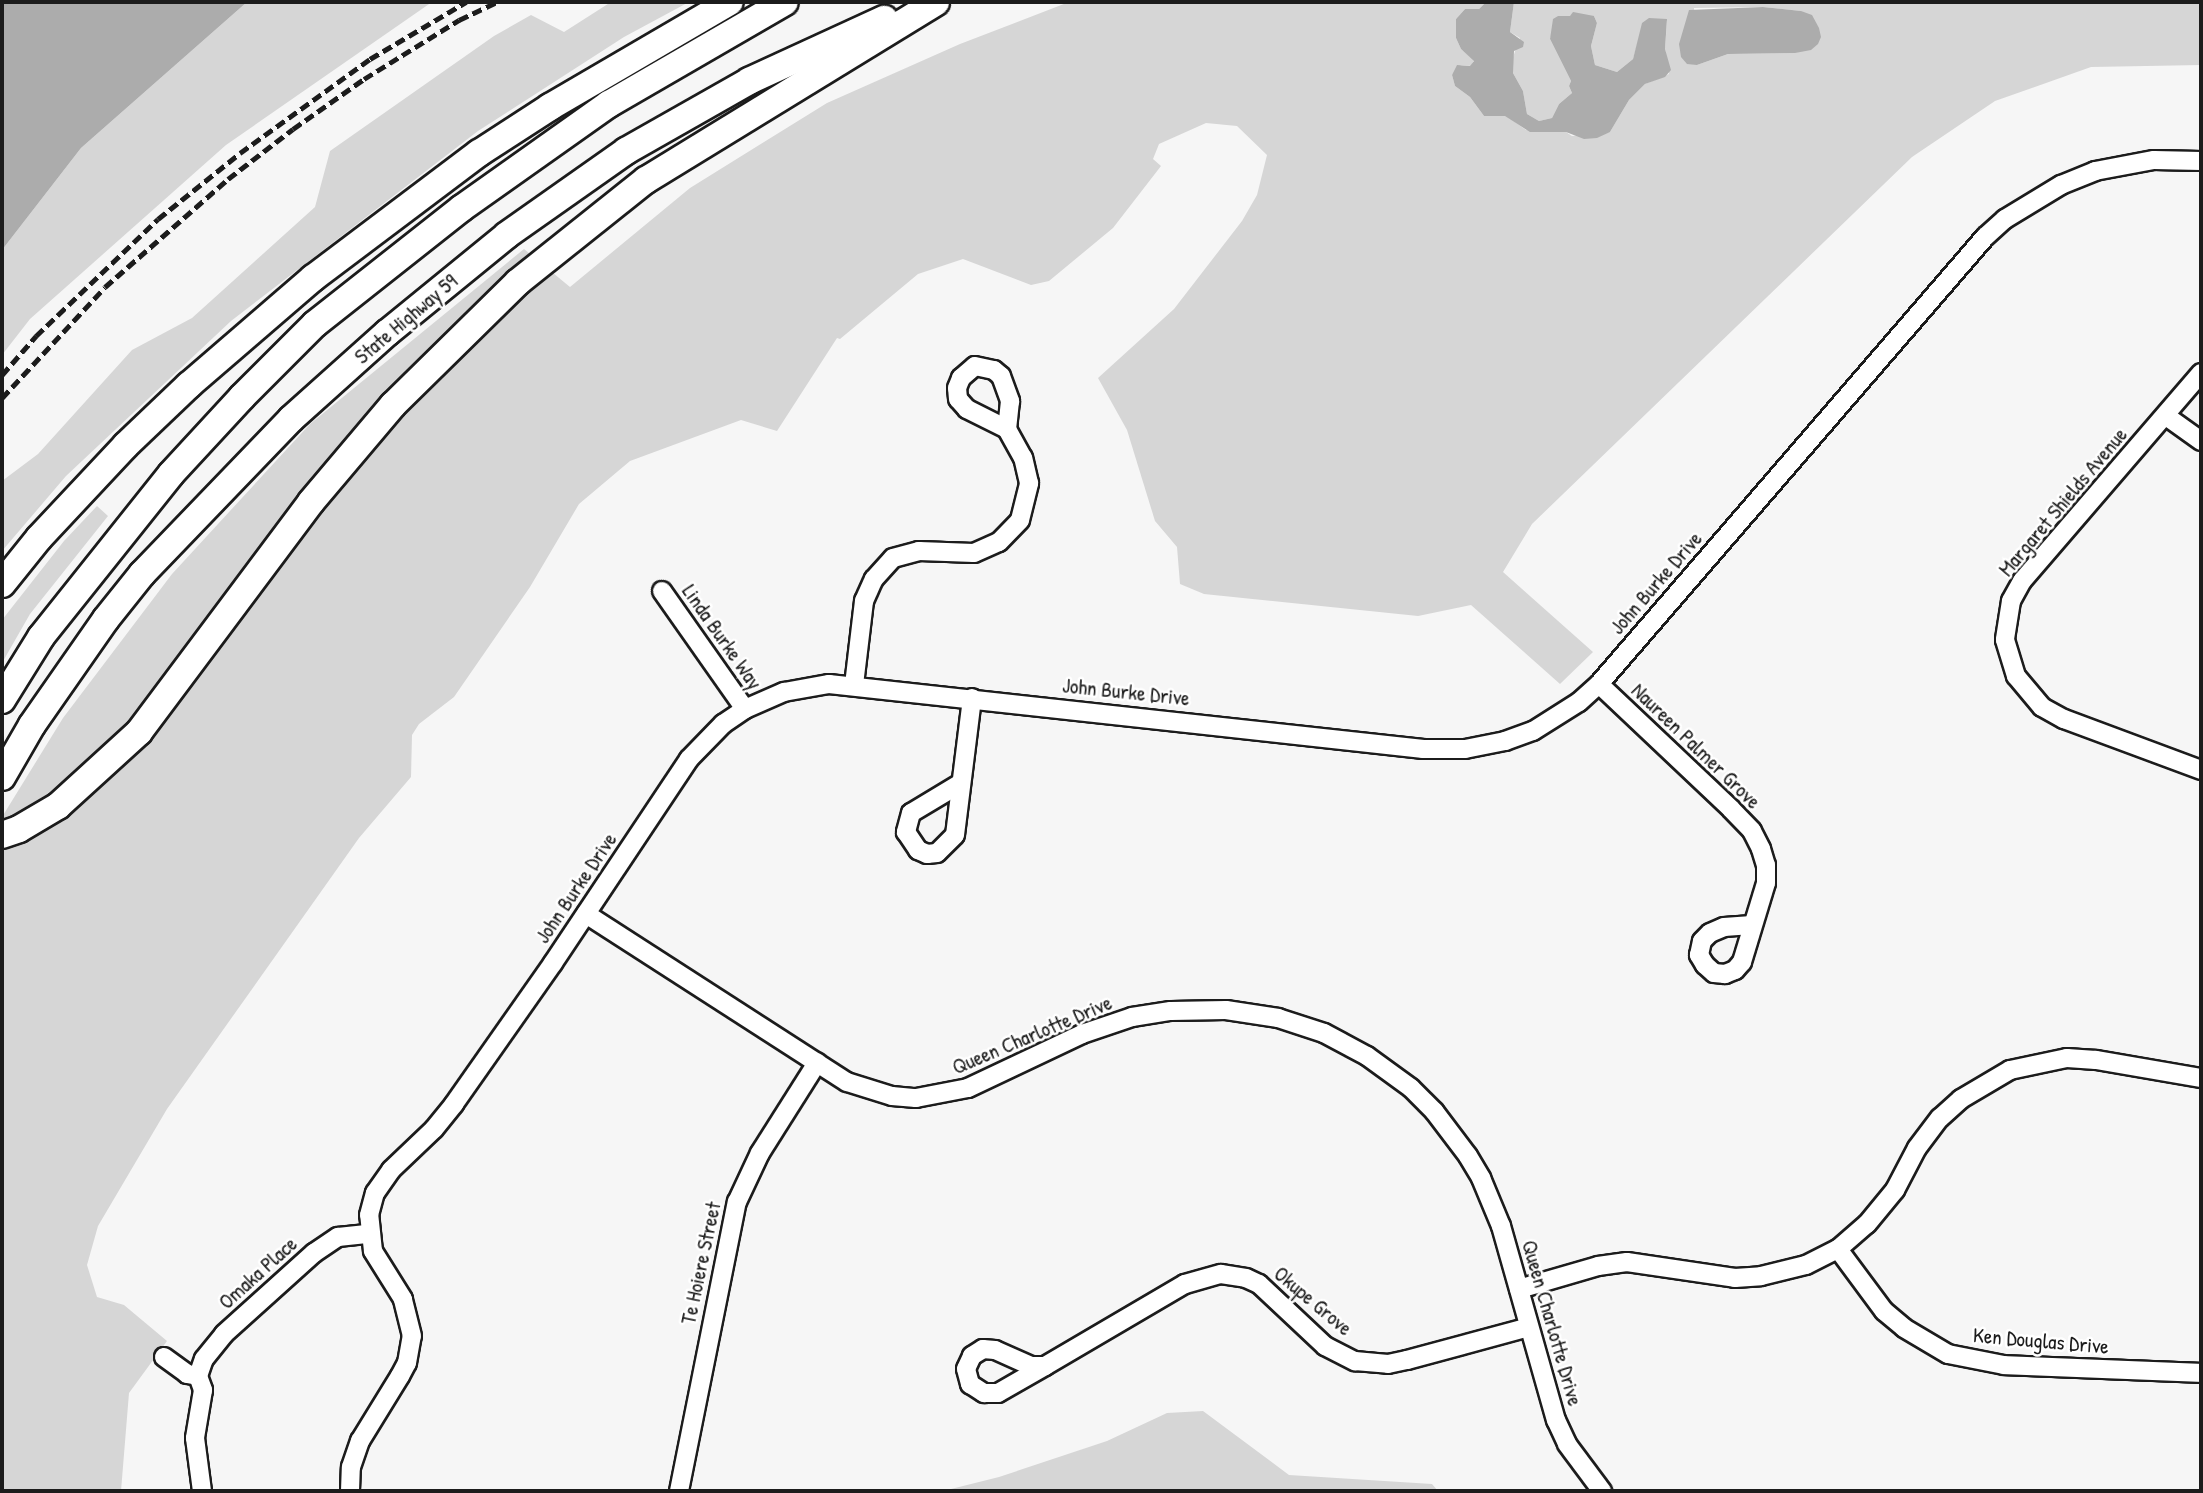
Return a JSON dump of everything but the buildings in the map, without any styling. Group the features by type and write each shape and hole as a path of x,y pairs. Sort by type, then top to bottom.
{"main road":[{"path":"2,584 39,538 126,445 189,385 313,278 479,153 550,107 730,2"},
{"path":"2,700 41,637 171,474 315,324 462,208 609,104 785,2"},
{"name":"State Highway 59","path":"2,777 32,725 106,619 142,574 291,419 387,333 507,235 626,151 749,81 856,30 928,2"},
{"path":"2,835 19,829 58,806 139,732 311,502 393,405 518,282 646,180 936,2"}],"street":[{"name":"John Burke Drive","path":"350,1491 351,1467 360,1441 407,1363 412,1336 403,1299 377,1262 369,1234 370,1205 382,1181 434,1129 454,1104 586,914 689,759 723,724 745,709 784,692 815,685 854,685 1444,750 1485,746 1533,731 1579,702 1599,684 1985,237 2005,219 2061,185 2095,171 2133,162 2201,161"},
{"name":"Margaret Shields Avenue","path":"2201,373 2022,581 2011,601 2005,640 2016,676 2042,707 2064,719 2201,770"},
{"path":"2166,416 2201,441"},
{"path":"854,685 864,601 874,579 893,558 919,551 974,553 999,542 1020,520 1029,483 1023,458 1007,429"},
{"name":"Linda Burke Way","path":"662,591 745,709"},
{"name":"Naureen Palmer Grove","path":"1599,684 1752,831 1766,865 1766,883 1752,925"},
{"path":"961,783 972,698"},
{"name":"Queen Charlotte Drive","path":"586,914 817,1063 867,1090 916,1098 968,1088 1065,1041 1132,1017 1171,1011 1226,1010 1302,1025 1345,1044 1411,1088 1451,1131 1468,1156 1493,1203 1556,1420 1574,1454 1602,1491"},
{"path":"1518,1289 1598,1266 1627,1262 1650,1263 1708,1275 1761,1276 1806,1265 1838,1249 1884,1206 1917,1148 1940,1118 1977,1087 2010,1070 2067,1058 2096,1060 2201,1078"},
{"name":"Te Hoiere Street","path":"679,1491 737,1202 760,1153 817,1063"},
{"name":"Omaka Place","path":"198,1376 204,1359 224,1334 314,1253 338,1237 369,1234"},
{"name":"Ken Douglas Drive","path":"1838,1249 1884,1311 1904,1328 1948,1354 2004,1365 2201,1373"},
{"name":"Okupe Grove","path":"1045,1366 1185,1284 1221,1274 1246,1278 1259,1284 1325,1346 1355,1361 1388,1364 1529,1327"},
{"path":"164,1357 187,1374 198,1376 203,1390 195,1438 202,1491"}],"shaded area":[{"path":"2,2 247,2 81,148 2,250"},
{"path":"247,2 432,2 226,145 30,319 2,355 2,250 81,148"},
{"path":"611,2 689,2 624,37 478,131 231,321 66,476 2,551 2,481 38,454 132,350 192,318 315,207 330,151 494,36 531,15 564,32"},
{"path":"1069,2 1486,2 1479,9 1465,9 1456,19 1456,38 1461,49 1474,60 1471,66 1461,65 1452,75 1455,86 1470,97 1484,116 1505,115 1526,130 1566,132 1572,136 1610,132 1629,100 1645,84 1669,74 1665,49 1667,21 1641,31 1633,59 1617,72 1595,65 1591,46 1597,23 1594,16 1558,16 1550,39 1571,81 1569,86 1572,93 1559,104 1552,118 1539,121 1527,114 1523,91 1513,73 1513,57 1520,38 1510,32 1514,2 2201,2 2201,65 2091,67 1995,101 1912,157 1532,524 1503,572 1593,652 1560,684 1471,605 1418,616 1204,594 1180,584 1177,547 1155,521 1127,430 1098,378 1174,309 1242,221 1257,195 1267,155 1237,126 1206,123 1159,144 1153,159 1161,166 1113,228 1049,281 1031,285 963,259 918,274 840,339 837,338 777,431 741,420 630,461 579,504 530,587 454,697 419,724 412,735 411,777 359,838 167,1109 98,1226 87,1265 97,1297 124,1305 167,1341 129,1393 121,1491 2,1491 2,817 63,718 172,574 310,424 524,249 570,287 690,188 827,103 960,44","holes":["1763,7 1801,11 1795,53 1728,54 1697,65 1694,8"]},
{"path":"1486,2 1514,2 1510,32 1524,42 1523,47 1514,51 1513,73 1523,91 1527,114 1539,121 1552,118 1559,104 1572,93 1569,86 1571,81 1550,39 1553,19 1558,16 1570,16 1573,12 1594,16 1597,23 1591,46 1595,65 1617,72 1633,59 1642,23 1649,18 1667,19 1665,49 1671,70 1665,77 1645,84 1629,100 1610,132 1597,138 1584,139 1566,132 1530,132 1505,116 1484,116 1470,97 1455,86 1452,75 1457,65 1470,66 1474,61 1461,49 1456,38 1456,19 1465,9 1479,9"},
{"path":"1763,7 1801,11 1812,15 1821,37 1818,44 1811,50 1795,53 1728,54 1697,65 1687,64 1681,57 1679,44 1689,10"},
{"path":"97,506 108,516 30,614 2,663 2,620 64,541"},
{"path":"1203,1411 1289,1475 1432,1484 1438,1491 943,1491 999,1477 1107,1441 1167,1413"}],"railway":[{"path":"2,375 36,336 158,219 240,153 370,59 466,2"},
{"path":"2,398 105,287 228,179 364,79 459,20 497,2"}]}
